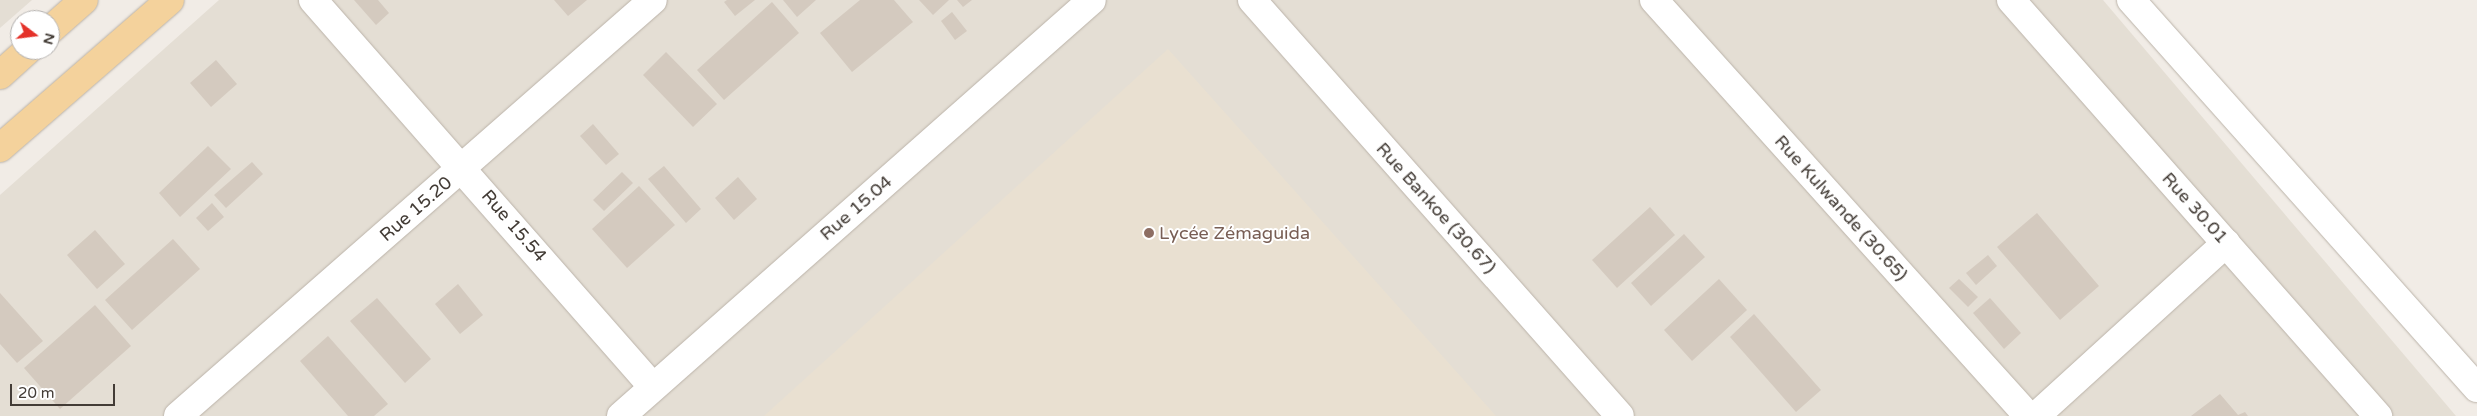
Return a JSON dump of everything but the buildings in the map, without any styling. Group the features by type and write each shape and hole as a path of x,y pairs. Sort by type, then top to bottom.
{"main road":[{"path":"60,21 84,0"},
{"path":"0,148 170,0"},
{"path":"0,74 16,60"}],"street":[{"name":"Rue 15.54","path":"313,0 463,167 653,387"},
{"name":"Rue 15.20","path":"178,416 653,0"},
{"name":"Rue 15.04","path":"621,416 1092,0"},
{"name":"Rue Bankoe (30.67)","path":"1252,0 1608,412"},
{"name":"Rue Kulwande (30.65)","path":"1654,0 2028,416"},
{"name":"Rue 30.01","path":"2011,0 2378,416"},
{"path":"2131,0 2477,388"},
{"path":"2036,416 2226,243"}],"shaded area":[{"path":"0,0 32,0 21,10 10,10 10,19 0,28"},
{"path":"219,0 2103,0 2456,416 0,416 0,195"},
{"name":"Lycée Zémaguida","path":"1168,49 1496,416 764,416"}],"place":[{"name":"Lycée Zémaguida","path":"1149,233"}]}
